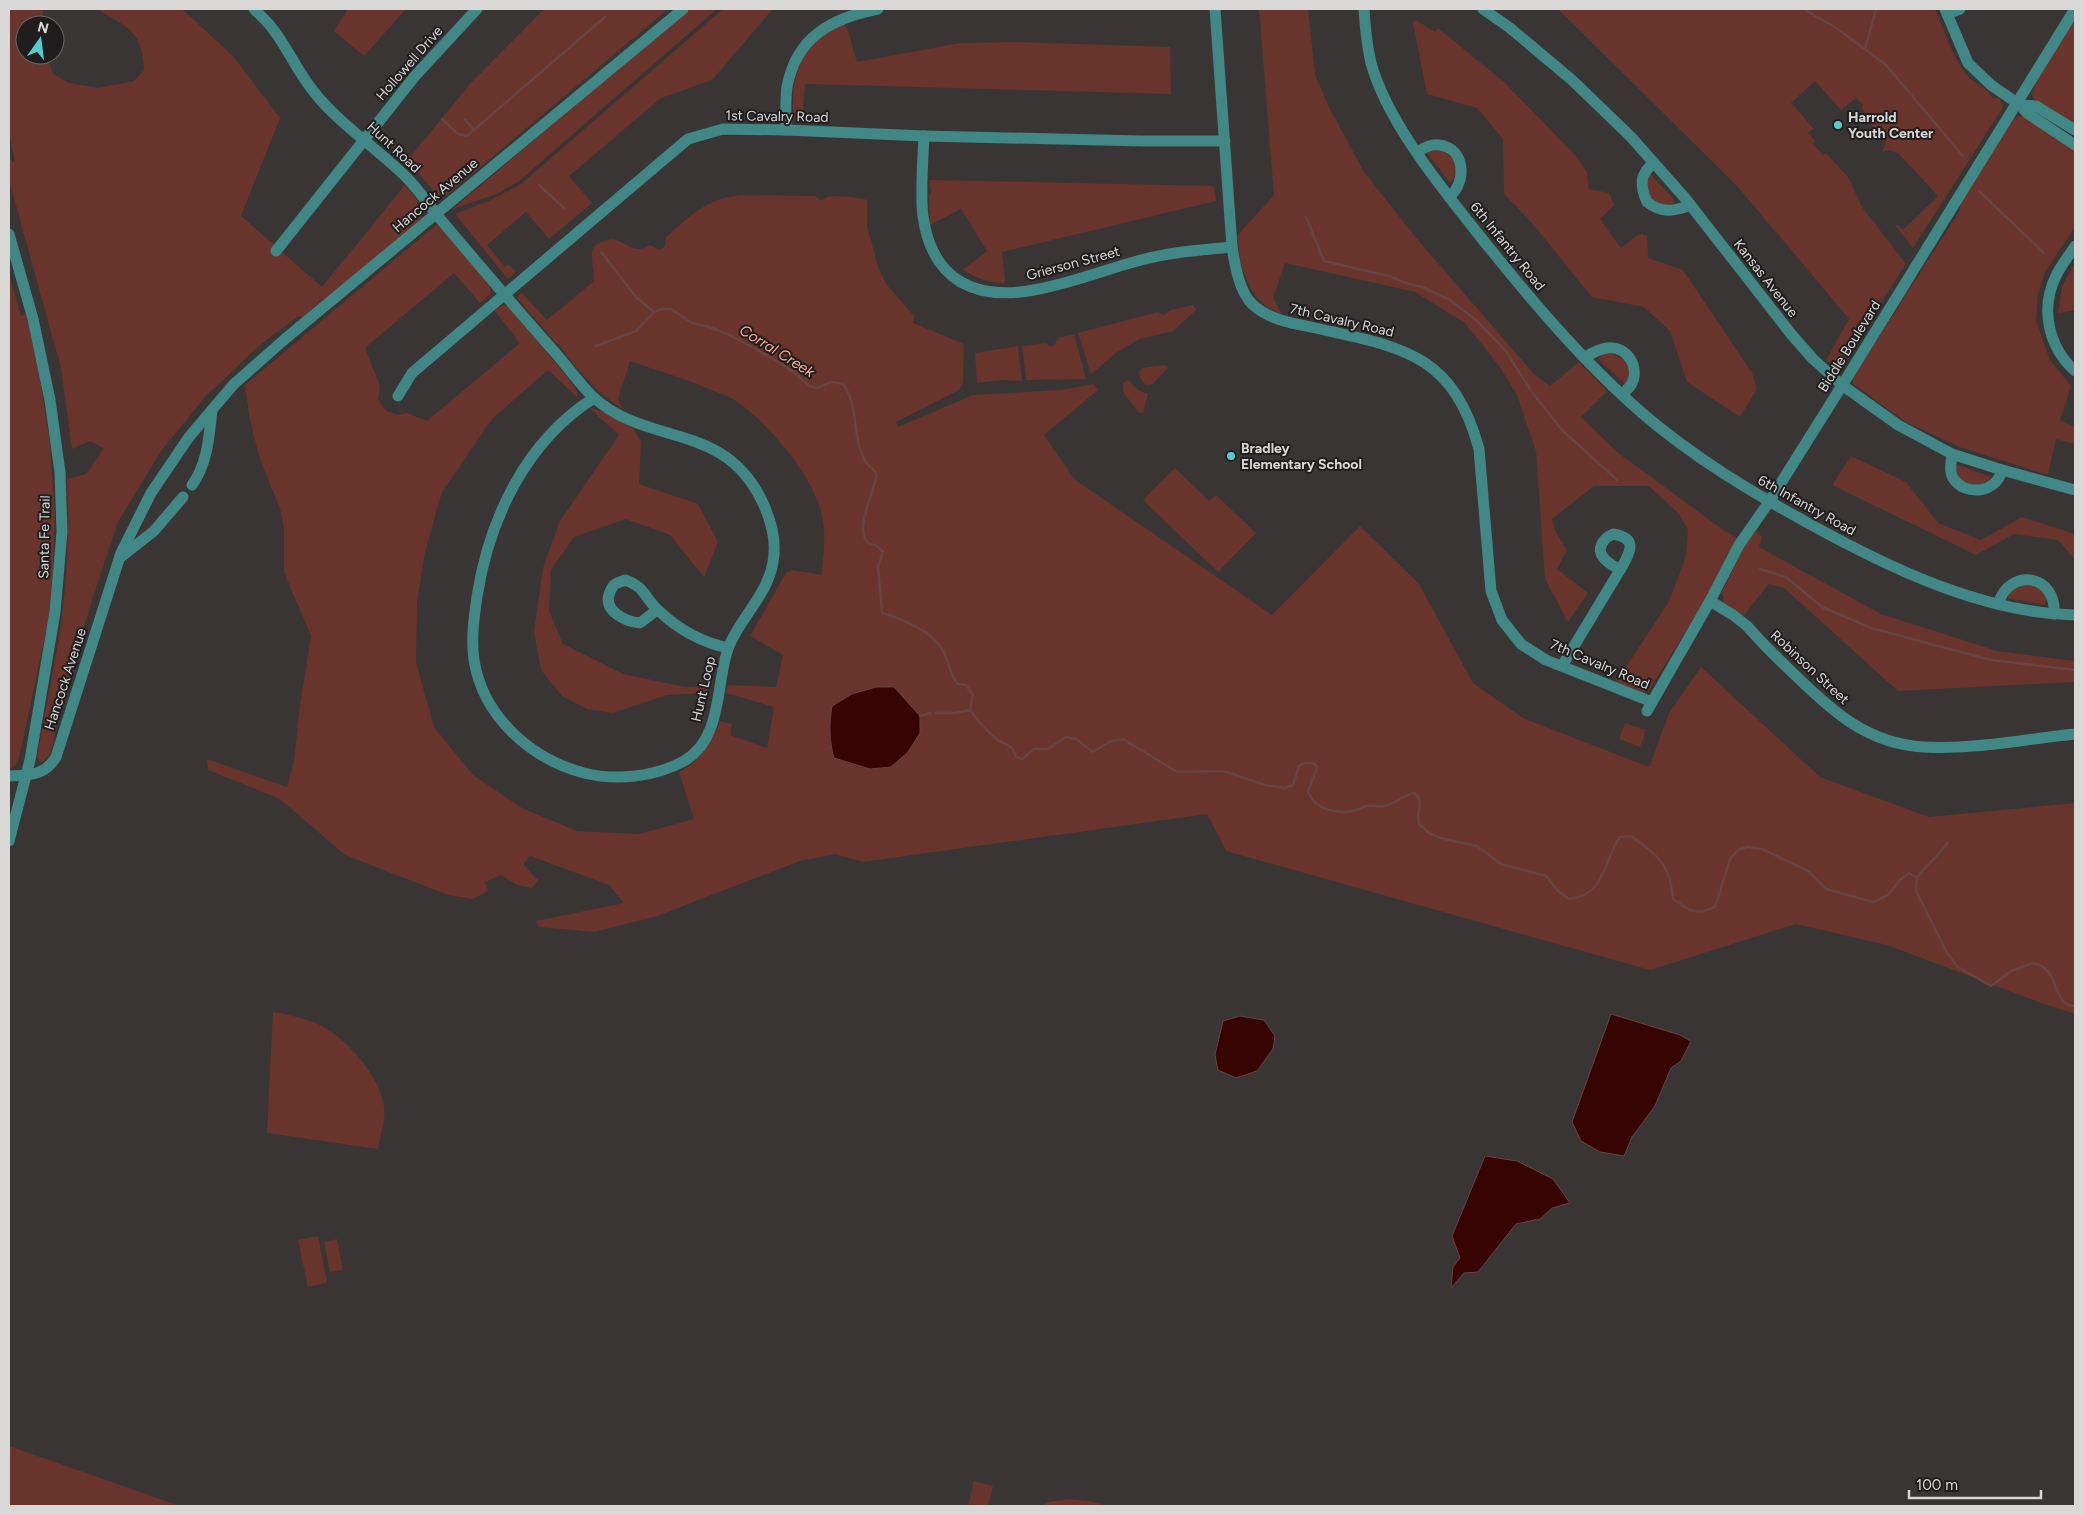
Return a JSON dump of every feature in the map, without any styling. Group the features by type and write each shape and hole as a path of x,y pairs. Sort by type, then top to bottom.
{"street":[{"name":"Hunt Road","path":"254,9 273,28 311,89 325,105 365,139 408,180 594,398"},
{"name":"Hollowell Drive","path":"276,251 416,76 477,9"},
{"name":"Hancock Avenue","path":"9,776 36,774 44,771 56,757 120,558 151,493 189,437 234,384 285,339 682,9"},
{"path":"786,130 786,90 792,67 804,46 825,27 855,13 878,9"},
{"name":"7th Cavalry Road","path":"1215,9 1232,247 1238,278 1250,302 1263,313 1278,320 1366,339 1406,351 1423,361 1440,375 1453,391 1473,427 1479,449 1491,591 1502,620 1522,644 1546,660 1649,707"},
{"name":"6th Infantry Road","path":"1364,9 1366,39 1379,84 1388,104 1417,152 1449,197 1510,274 1585,357 1641,412 1678,442 1719,471 1769,502 1856,550 1903,571 1998,604 2054,614 2075,615"},
{"name":"Kansas Avenue","path":"1483,9 1510,28 1572,80 1631,137 1690,205 1791,334 1813,359 1842,385 1898,425 1952,454 2075,490"},
{"path":"1960,9 1946,11 1968,64 1991,85 2018,103 2027,113 2075,145"},
{"name":"Biddle Boulevard","path":"1649,707 1710,602 1739,545 1769,502 2075,9"},
{"path":"2018,103 2036,106 2075,130"},
{"name":"1st Cavalry Road","path":"398,396 412,373 504,293 688,139 723,129 1132,141 1225,140"},
{"name":"Grierson Street","path":"924,136 923,214 929,243 944,269 962,283 978,289 1002,294 1038,289 1173,253 1232,247"},
{"name":"6th Infantry Road","path":"1417,152 1433,145 1441,145 1457,156 1461,165 1462,176 1455,193 1449,197"},
{"path":"1654,163 1647,168 1642,176 1641,184 1647,202 1662,211 1675,210 1690,205"},
{"name":"Santa Fe Trail","path":"9,234 33,319 50,400 60,472 62,532 55,612 27,775 9,841"},
{"path":"2075,246 2056,276 2050,292 2048,329 2063,359 2075,371"},
{"path":"1585,357 1608,348 1617,349 1627,354 1633,363 1634,375 1630,386 1623,394"},
{"name":"Hunt Loop","path":"594,398 635,424 698,442 717,450 748,477 762,500 772,524 774,542 773,565 762,592 738,627 728,648 711,728 702,743 688,759 648,774 623,777 595,776 565,768 524,746 490,703 480,682 474,662 473,636 480,578 489,539 508,497 537,450 551,432 594,398"},
{"path":"192,485 200,473 208,448 212,410"},
{"path":"1952,454 1950,470 1953,477 1960,485 1974,490 1983,490 1995,484 2000,478 2002,470"},
{"path":"120,558 154,531 183,497"},
{"path":"1562,666 1620,570"},
{"path":"1998,604 2001,594 2009,585 2020,580 2032,579 2042,584 2050,592 2055,603 2054,614"},
{"name":"Robinson Street","path":"1710,602 1733,615 1747,626 1838,716 1865,732 1894,742 1922,747 1955,748 2075,734"},
{"path":"657,610 681,630 701,640 728,648"}],"shaded area":[{"path":"9,9 43,9 43,15 15,15 15,65 50,65 52,73 69,83 98,88 134,81 144,70 143,57 137,38 125,26 97,9 182,9 233,56 280,118 241,216 322,287 405,185 425,209 421,216 422,218 326,299 323,299 302,318 299,316 261,344 205,397 161,451 118,522 93,597 60,710 49,756 42,762 37,757 60,632 64,595 68,536 67,479 86,474 104,448 90,441 72,449 61,368 9,180 9,158 15,163 9,131"},
{"path":"348,9 406,9 364,56 334,31"},
{"path":"547,9 668,9 446,196 437,195 414,168 388,143 387,137 382,137 382,133 411,156 469,85 542,11"},
{"path":"688,9 717,9 519,181 497,194 453,209"},
{"path":"723,9 773,9 712,80 661,98 569,176 592,203 549,239 526,212 487,245 505,267 508,264 516,272 508,279 455,214 491,200 521,184"},
{"path":"1259,9 1308,9 1315,75 1328,105 1364,172 1417,239 1534,374 1550,386 1579,362 1607,391 1581,417 1617,452 1737,538 1713,588 1648,692 1646,689 1644,693 1616,682 1668,603 1686,557 1688,530 1679,514 1649,486 1594,486 1552,519 1556,532 1567,550 1557,569 1588,593 1568,622 1545,579 1536,451 1517,395 1499,366 1465,323 1415,292 1285,263 1273,298 1282,314 1261,302 1254,293 1243,271 1237,236 1274,195"},
{"path":"1558,9 1935,9 1953,52 1962,68 1970,78 1989,92 1992,98 1998,98 2003,104 2002,109 1913,248 1895,225 1898,225 1903,230 1938,196 1898,153 1889,150 1882,152 1886,142 1870,124 1874,120 1861,108 1863,105 1856,98 1841,110 1815,81 1791,103 1814,129 1808,132 1815,141 1813,144 1823,155 1826,153 1848,177 1862,207 1906,264 1838,370 1826,360 1849,319 1738,187"},
{"path":"2075,17 2075,126 2052,113 2035,100 2032,91 2035,86 2034,84"},
{"path":"1416,20 1435,32 1438,28 1504,82 1574,154 1587,172 1589,189 1609,193 1614,205 1600,219 1621,248 1639,234 1647,235 1648,258 1683,270 1752,373 1757,389 1740,417 1687,382 1670,331 1644,307 1592,297 1531,222 1504,194 1503,139 1477,108 1427,94 1413,22"},
{"path":"844,24 848,30 857,62 960,43 1013,42 1170,47 1171,94 805,84 802,121 796,122 793,110 794,86 796,74 801,63 806,53 814,44 823,36"},
{"path":"2023,116 2075,149 2075,227 2045,272 2038,294 2036,321 2050,360 2071,386 2060,420 2075,427 2075,444 2056,439 2048,475 1962,448 1906,422 1853,384 1853,377 1959,212 1961,203 2010,123 2016,117"},
{"path":"1436,150 1448,155 1455,162 1456,171 1450,183 1427,153"},
{"path":"1650,174 1675,202 1667,207 1652,200 1645,185"},
{"path":"929,180 1214,186 1216,201 1002,252 1005,281 1004,283 998,283 983,280 963,270 987,251 961,209 930,225 929,196 931,192"},
{"path":"741,195 815,196 820,200 831,196 841,196 867,200 867,226 878,267 886,284 914,316 913,323 964,344 963,382 959,390 896,422 898,427 973,395 1061,390 1093,384 1098,390 1044,435 1074,479 1272,615 1360,526 1419,584 1473,683 1523,718 1649,767 1669,713 1701,667 1820,777 1929,817 2075,803 2075,1014 1887,945 1796,924 1650,970 1226,851 1207,814 863,862 835,854 800,861 657,916 595,932 539,927 536,921 624,903 609,885 530,856 523,864 538,880 532,888 517,885 501,875 485,882 488,891 473,899 448,895 345,855 280,799 208,770 207,759 287,787 294,762 299,713 311,636 284,572 284,527 280,509 259,456 249,415 245,385 436,225 439,226 490,285 491,293 480,303 454,273 365,348 380,386 378,399 386,411 398,415 407,413 427,421 520,343 494,310 504,305 510,308 572,383 577,392 577,397 548,370 492,419 442,492 425,552 417,602 416,662 434,727 473,775 522,808 577,831 639,834 694,819 679,772 692,764 703,752 713,738 720,721 732,724 730,735 767,748 774,707 726,693 728,685 776,687 783,655 750,636 786,573 792,570 822,575 823,519 807,480 786,449 760,420 733,399 699,385 630,361 618,399 623,409 591,384 571,361 566,352 563,351 559,344 518,299 518,296 522,293 547,320 594,281 592,255 593,249 597,245 603,241 613,239 635,249 650,245 660,250 665,246 666,237 692,215 708,204","holes":["876,687 908,703 920,716 891,767 870,769 834,758 830,732 832,706 852,694"]},
{"path":"2075,263 2075,310 2058,313 2062,286"},
{"path":"9,274 21,316 26,314 39,372 50,443 55,518 51,608 19,758 16,765 9,770"},
{"path":"1193,305 1196,310 1173,331 1140,339 1117,352 1091,374 1078,333 1158,312 1164,315 1171,310"},
{"path":"1074,334 1086,379 1026,380 1022,346 1046,343 1049,346 1054,346 1058,338"},
{"path":"1018,346 1022,381 1002,380 977,383 975,353"},
{"path":"1611,353 1624,360 1630,370 1626,385 1598,359 1604,354"},
{"path":"1165,365 1168,368 1153,384 1146,385 1140,378 1139,372 1142,368"},
{"path":"1128,380 1138,390 1148,394 1143,413 1139,413 1123,392 1123,383"},
{"path":"589,408 599,410 634,429 641,442 639,484 698,504 718,542 704,577 670,535 626,519 574,537 551,570 549,611 563,644 623,674 685,687 709,686 708,693 667,695 613,713 587,709 562,696 541,670 534,632 543,568 560,521 619,435"},
{"path":"1851,456 1906,482 1938,523 1981,540 2022,517 2072,533 2075,538 2075,560 2058,540 2014,534 1976,555 1832,485"},
{"path":"1955,464 1991,477 1979,485 1967,483 1958,478"},
{"path":"1175,468 1209,501 1216,495 1256,533 1218,572 1143,500"},
{"path":"1756,531 1762,537 1759,547 1881,614 1997,651 2075,661 2075,682 1898,691 1784,588 1769,584 1743,616 1722,601 1724,597 1721,594 1744,547"},
{"path":"2025,583 2042,590 2047,598 2045,605 2008,598 2008,593"},
{"path":"876,687 894,687 920,716 920,733 908,752 891,767 870,769 834,758 830,732 832,706 852,694"},
{"path":"1625,723 1646,730 1640,747 1619,739"},
{"path":"273,1012 302,1018 318,1024 339,1038 360,1059 376,1083 384,1107 384,1123 378,1149 267,1133"},
{"path":"1611,1014 1680,1035 1691,1041 1681,1061 1671,1068 1655,1106 1632,1137 1624,1156 1600,1152 1581,1141 1572,1122"},
{"path":"1240,1016 1264,1020 1275,1036 1273,1049 1257,1071 1236,1078 1218,1070 1215,1055 1223,1021"},
{"path":"1485,1156 1517,1161 1553,1179 1570,1203 1552,1208 1540,1219 1516,1224 1478,1272 1464,1273 1451,1288 1453,1267 1460,1258 1452,1236"},
{"path":"318,1236 327,1283 308,1287 298,1240"},
{"path":"337,1239 343,1270 330,1272 324,1242"},
{"path":"9,1446 180,1506 9,1506"},
{"path":"974,1481 993,1486 988,1506 968,1506"},
{"path":"1069,1499 1109,1506 1040,1506 1049,1502"}],"waterway":[{"path":"1803,9 1835,27 1886,65 1963,156"},
{"path":"1865,49 1876,9"},
{"path":"442,119 458,134 467,136 605,17"},
{"path":"465,120 474,130"},
{"path":"539,185 565,209"},
{"path":"1979,191 2044,253"},
{"path":"1306,217 1324,261 1389,276 1422,287 1450,300 1477,321 1505,350 1530,389"},
{"name":"Corral Creek","path":"602,253 636,297 654,312 662,309 671,309 692,323 728,334 777,361 809,386 817,388 831,382 843,384 848,392 854,411 860,450 865,461 877,474 866,510 863,528 864,536 868,543 877,546 883,552 878,567 882,613 915,626 937,642 944,653 955,680 958,684 966,685 973,695 971,707 973,714 994,737 1011,747 1016,757 1022,759 1034,749 1048,749 1066,737 1076,739 1093,752 1111,741 1123,739 1177,772 1224,771 1265,785 1285,788 1293,785 1299,766 1305,763 1312,763 1316,765 1317,769 1308,791 1320,806 1332,811 1346,812 1367,806 1387,805 1414,793 1419,798 1419,824 1429,833 1440,838 1477,846 1501,864 1546,876 1558,891 1569,899 1581,896 1597,884 1620,837 1631,836 1649,849 1661,861 1669,877 1673,899 1688,909 1697,912 1715,907 1730,859 1738,850 1748,847 1762,849 1808,871 1826,889 1873,902 1888,895 1900,880 1909,873 1917,878 1916,891 1947,953 1958,967 1991,986 2011,971 2033,963 2037,964 2049,973 2063,1001 2068,1005 2075,1006"},
{"path":"596,346 636,331 654,312"},
{"path":"1532,392 1562,430 1617,480"},
{"path":"1760,569 1786,577 1822,607 1869,627"},
{"path":"1871,628 1991,660 2075,670"},
{"path":"935,713 954,713 971,710"},
{"path":"920,716 930,713"},
{"path":"1917,878 1948,842"}],"place":[{"name":"Harrold Youth Center","path":"1838,125"},
{"name":"Bradley Elementary School","path":"1231,456"}]}
